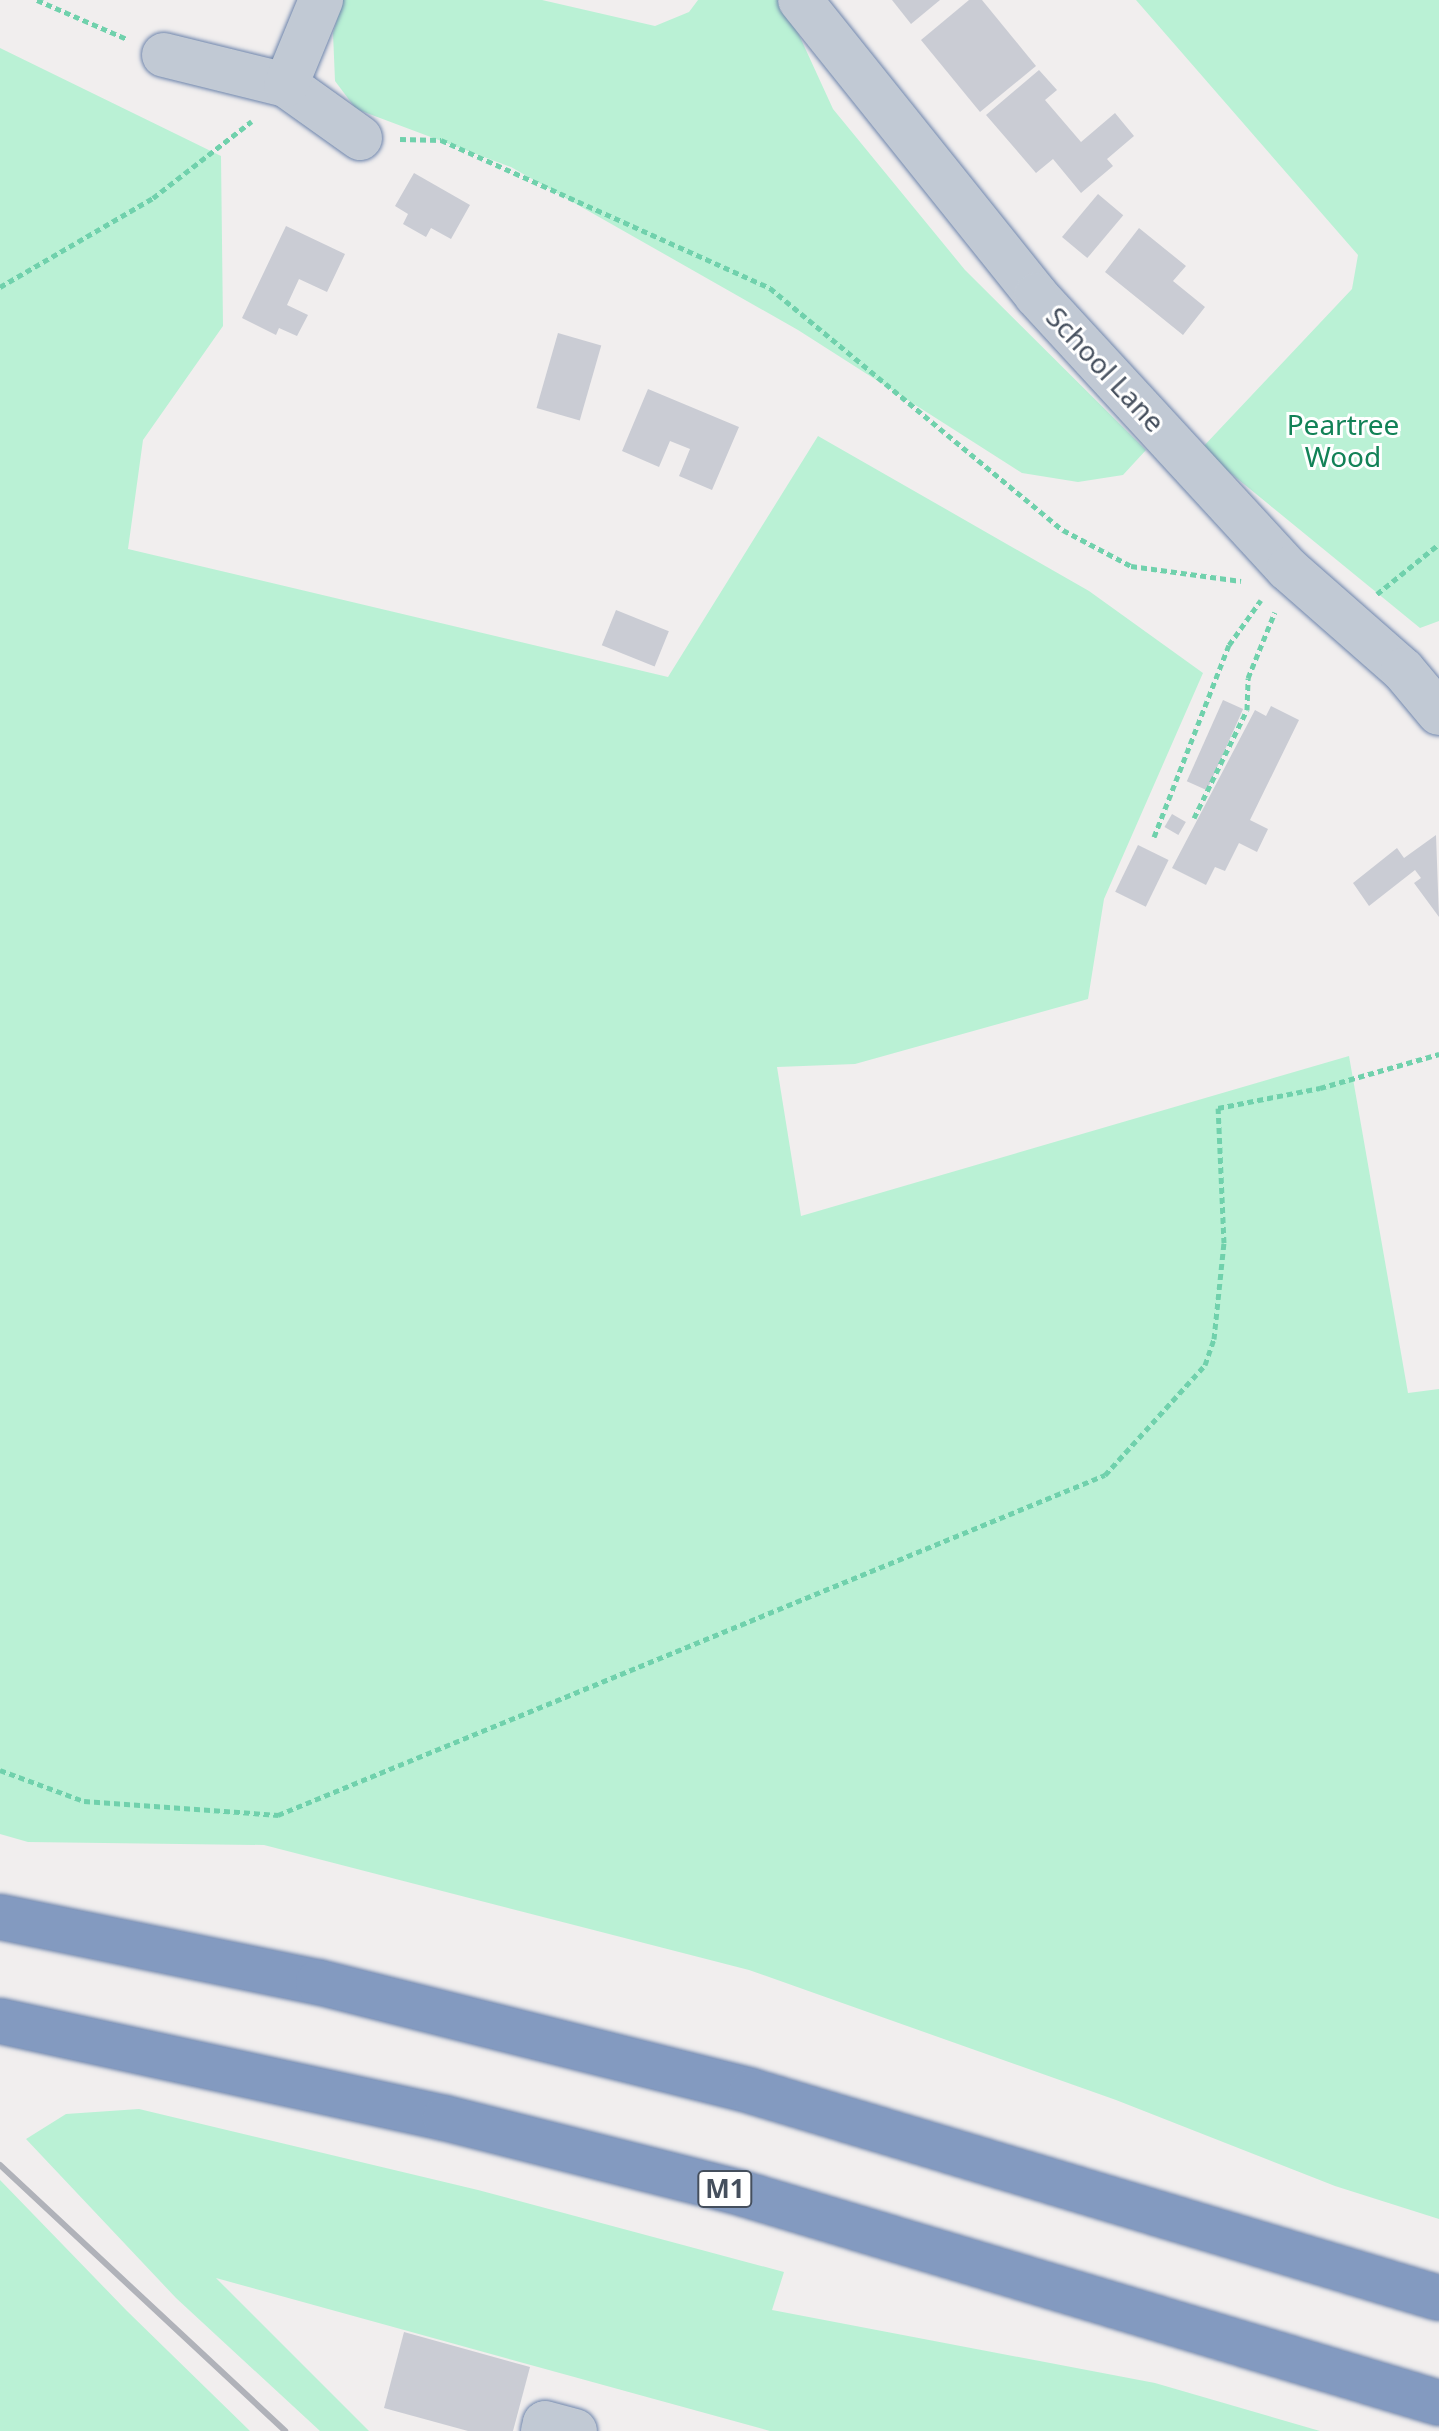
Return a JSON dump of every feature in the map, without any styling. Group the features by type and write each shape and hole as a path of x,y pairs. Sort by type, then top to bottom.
{"highway":[{"path":"0,1917 318,1982 751,2091 1439,2298"},
{"name":"M1","path":"0,2021 445,2118 741,2193 1439,2403"}],"street":[{"path":"286,85 321,0"},
{"name":"School Lane","path":"800,0 1036,295 1288,569 1403,670 1439,713"},
{"path":"164,55 286,85 360,138"},
{"path":"543,2431 545,2423 575,2431"}],"path":[{"path":"37,0 164,55"},
{"path":"0,287 153,198 247,126 286,85"},
{"path":"360,138 441,140 770,288 1063,530 1131,566 1251,582 1288,569"},
{"path":"1345,619 1439,544"},
{"path":"1194,818 1247,710 1248,678 1271,628 1288,569"},
{"path":"1154,837 1229,645 1288,569"},
{"path":"0,1770 84,1801 278,1815 1105,1475 1185,1390 1205,1365 1214,1339 1224,1243 1218,1108 1320,1088 1439,1054"}],"green space":[{"path":"343,0 542,0 655,26 689,12 698,0 783,0 833,109 965,270 1146,450 1123,475 1078,482 1022,473 798,330 511,167 356,109 335,81 333,33"},
{"name":"Peartree Wood","path":"1136,0 1439,0 1439,621 1420,628 1201,449 1352,289 1358,255"},
{"path":"0,48 221,156 223,326 143,440 128,549 668,677 818,436 1089,591 1203,673 1104,899 1088,999 855,1064 777,1067 801,1216 1349,1056 1408,1393 1439,1389 1439,2219 1335,2186 1116,2100 749,1970 264,1845 28,1842 0,1834"},
{"path":"139,2109 478,2190 784,2272 772,2310 1155,2383 1320,2431 770,2431 216,2278 369,2431 320,2431 176,2298 26,2139 66,2114"},
{"path":"0,2180 127,2311 250,2431 0,2431"}],"building":[{"path":"892,0 940,0 911,24"},
{"path":"969,0 982,0 1036,66 980,112 921,40"},
{"path":"1039,70 1057,90 1045,100 1081,142 1115,113 1134,136 1107,159 1113,166 1081,193 1053,159 1036,173 986,115"},
{"path":"414,173 470,205 451,239 431,228 426,237 403,224 408,214 395,206"},
{"path":"1098,194 1123,215 1087,258 1062,237"},
{"path":"286,226 345,254 327,292 299,279 287,305 308,315 297,336 279,328 276,335 242,318"},
{"path":"1139,228 1186,266 1173,281 1205,307 1183,335 1105,272"},
{"path":"558,333 601,345 580,420 537,408"},
{"path":"648,389 739,427 712,490 679,476 690,449 670,441 659,467 622,451"},
{"path":"616,610 669,631 655,667 602,645"},
{"path":"1223,700 1243,709 1207,790 1187,781"},
{"path":"1271,706 1299,720 1250,820 1268,829 1257,852 1239,843 1225,871 1215,867 1206,885 1172,868 1255,710 1266,716"},
{"path":"1172,814 1186,822 1178,835 1164,827"},
{"path":"1436,835 1439,917 1414,883 1421,878 1415,870 1369,906 1353,883 1397,848 1404,858"},
{"path":"1138,845 1169,860 1146,907 1115,892"},
{"path":"404,2332 530,2367 513,2431 468,2431 384,2408"}],"railway":[{"path":"0,2165 285,2431"}]}
